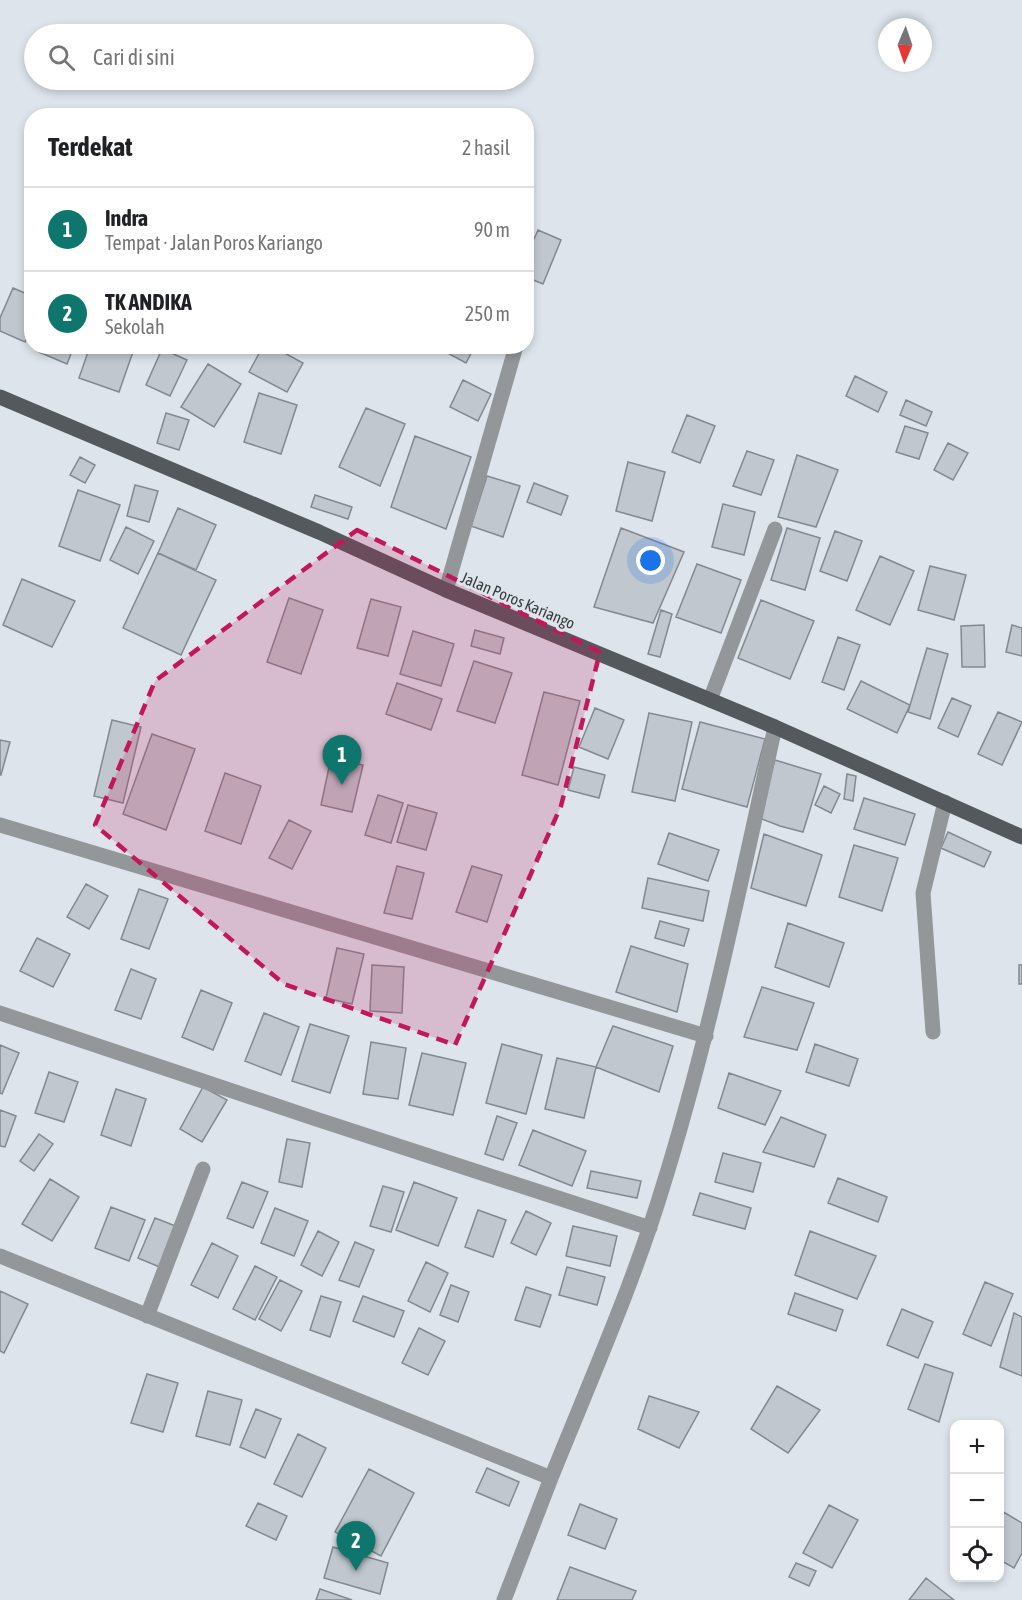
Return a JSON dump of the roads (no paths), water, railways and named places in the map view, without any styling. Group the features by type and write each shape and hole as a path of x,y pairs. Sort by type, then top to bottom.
{"main road":[{"name":"Jalan Poros Kariango","path":"0,397 319,532 446,590 710,700 1022,837"}],"street":[{"path":"446,590 514,354"},
{"path":"710,700 775,529"},
{"path":"504,1600 650,1228 706,1036 775,728"},
{"path":"933,1032 923,892 945,802"},
{"path":"0,825 706,1036"},
{"path":"0,1012 316,1119 650,1228"},
{"path":"147,1316 203,1169"},
{"path":"0,1256 551,1478"}],"place":[{"name":"Indra","path":"342,785"},
{"name":"TK ANDIKA","path":"356,1571"}]}
